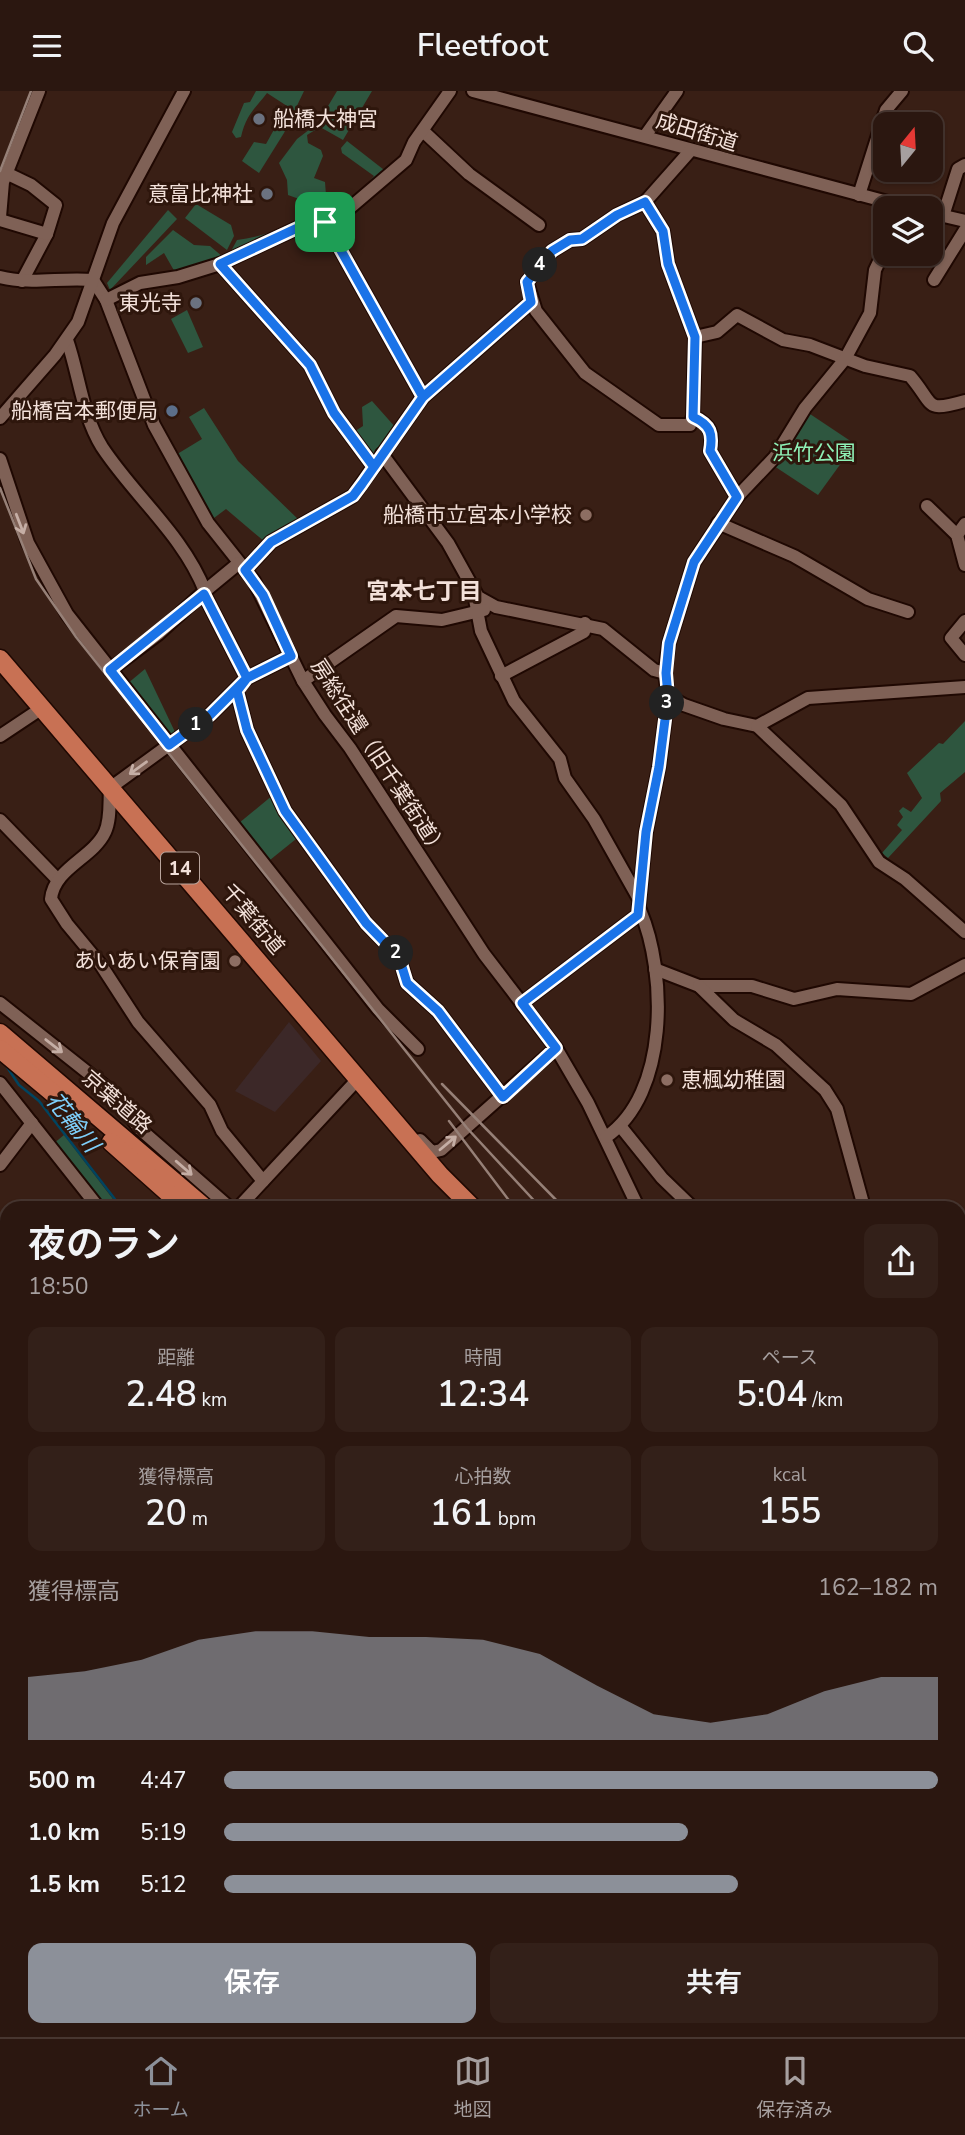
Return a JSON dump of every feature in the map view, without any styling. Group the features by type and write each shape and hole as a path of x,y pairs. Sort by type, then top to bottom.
{"highway":[{"name":"千葉街道","path":"0,659 358,1079 467,1201"},
{"name":"京葉道路","path":"0,1033 197,1201"},
{"name":"京葉道路","path":"0,1049 177,1201"}],"street":[{"path":"39,91 6,173 0,219 47,234"},
{"path":"2,409 67,339 78,322 113,223 184,91"},
{"path":"106,300 140,283 178,277 220,264 308,223 325,222 345,212 406,160 422,131 450,91"},
{"name":"成田街道","path":"473,91 520,97 691,150 873,199"},
{"path":"645,136 677,91"},
{"path":"859,195 886,110 902,91"},
{"path":"422,131 469,174 539,225"},
{"path":"645,202 663,231 668,264 695,337 693,417 690,425 659,425 585,373 531,302 527,282 552,251 570,240 582,239 617,215 645,202 691,150"},
{"path":"943,202 958,169 965,165"},
{"path":"6,173 31,185 56,202 47,234 22,281"},
{"path":"943,216 965,221"},
{"path":"325,222 423,397"},
{"path":"934,280 965,230"},
{"path":"220,264 310,365 334,413 374,467"},
{"path":"522,1003 635,918 640,905 646,832 659,767 668,696 666,673 669,643 694,562 737,497 775,457 805,408 845,359 870,313 877,266"},
{"path":"0,277 22,281 61,277 93,280"},
{"name":"房総往還（旧千葉街道）","path":"93,280 106,300 160,437 208,523 263,595 303,681 484,954 556,1048 606,1137 635,1201"},
{"path":"110,670 271,542 353,496 423,397 531,302"},
{"path":"695,337 717,332 737,315 783,340 810,345 845,359 910,376 930,405 937,408 944,409 965,401"},
{"path":"67,339 77,366 82,397 101,445 142,501 183,546 247,678"},
{"path":"693,417 712,432 714,438 710,451 737,497"},
{"path":"382,454 448,543 478,597 496,607 585,623 610,632 654,670 666,673"},
{"path":"0,459 15,510 43,573 67,614 372,1001 411,1034 418,1049"},
{"path":"927,506 957,535 965,565"},
{"path":"718,523 794,556 869,599 908,612"},
{"path":"957,535 965,524"},
{"path":"473,589 475,612 501,676 514,701 560,759 565,778 600,828 640,905 647,927 655,969 657,1034 653,1056 635,1107 621,1127 606,1137"},
{"path":"303,681 396,616 442,619 496,607"},
{"path":"965,621 951,638 965,655"},
{"path":"501,676 584,632 585,623"},
{"path":"263,1181 222,1131 210,1105 138,1022 101,965 67,924 51,899 58,880 95,846 105,832 110,788 237,691 247,678 291,656"},
{"path":"757,726 808,698 965,687"},
{"path":"237,691 247,730 285,811 366,923 399,957 407,983 438,1011 503,1097"},
{"path":"668,696 684,705 724,719 757,726 841,805 879,862 905,879 965,932"},
{"path":"0,736 42,708"},
{"path":"0,820 58,880"},
{"path":"655,969 699,986 752,986 794,999 837,989 911,994 965,965"},
{"path":"699,986 734,1020 776,1045 825,1090 837,1109 862,1201"},
{"path":"0,1003 111,1091 140,1129 222,1201"},
{"path":"397,1122 405,1122 428,1150 436,1153 556,1048"},
{"path":"245,1201 358,1079"},
{"path":"0,1083 93,1201"},
{"path":"0,1165 32,1123"},
{"path":"621,1127 662,1178 685,1201"}],"shaded area":[{"path":"289,1022 321,1061 275,1112 235,1091"}],"green space":[{"path":"256,91 304,91 284,133 259,173 242,161 254,142 266,144 287,106 267,93 248,118 241,137 236,138 232,132 244,103 250,102"},
{"path":"337,91 372,91 343,140 320,127 307,135 308,143 321,150 323,156 314,178 325,182 326,195 315,194 299,199 288,195 287,180 279,163 297,139 318,123"},
{"path":"347,141 388,173 344,210 230,253 237,240 276,230 314,214 337,199 357,196 374,176 342,153 341,148"},
{"path":"196,204 231,225 234,236 227,250 185,218"},
{"path":"168,210 177,219 110,290 107,283"},
{"path":"173,230 194,245 210,246 223,257 176,274 164,253 146,265 146,257"},
{"path":"187,310 203,347 188,353 171,319"},
{"path":"372,401 396,428 374,462 352,433 363,426 362,407"},
{"path":"204,408 238,461 300,521 265,542 226,509 210,521 174,456 202,439 189,417"},
{"name":"浜竹公園","path":"807,412 855,444 818,495 774,466"},
{"path":"145,669 175,732 170,737 127,684"},
{"path":"965,721 965,772 940,793 941,801 888,858 882,853 902,830 897,825 903,817 899,811 903,807 911,812 922,798 907,773 939,743 943,744"},
{"path":"273,795 301,835 270,860 239,823"},
{"path":"64,1135 114,1201 99,1201 53,1144"}],"waterway":[{"name":"花輪川","path":"5,1064 19,1085 39,1101 116,1201"}],"railway":[{"path":"0,171 31,91"},
{"path":"0,488 36,579 76,637 467,1128 534,1201"},
{"path":"442,1084 557,1201"},
{"path":"449,1121 509,1201"}],"place":[{"name":"船橋大神宮","path":"259,119"},
{"name":"意富比神社","path":"267,194"},
{"name":"東光寺","path":"196,303"},
{"name":"船橋宮本郵便局","path":"172,411"},
{"name":"船橋市立宮本小学校","path":"586,515"},
{"name":"あいあい保育園","path":"235,961"},
{"name":"恵楓幼稚園","path":"667,1080"}],"district":[{"name":"宮本七丁目","path":"424,591"}],"route":[{"path":"325,222 308,223 220,264 317,374 334,413 374,467 423,397 531,302 527,282 552,251 570,240 582,239 617,215 645,202 657,217 663,231 668,264 695,337 693,417 699,419 712,432 714,438 710,451 737,497 694,562 669,643 666,673 668,696 659,767 646,832 638,915 522,1003 556,1048 503,1097 438,1011 407,983 399,957 374,934 297,824 285,811 247,730 237,691 247,678 233,646 204,594 158,635 110,670 169,745 210,715 237,691 247,678 291,656 263,595 245,570 271,542 353,496 362,484 382,454 423,397 384,332 325,222"}]}
